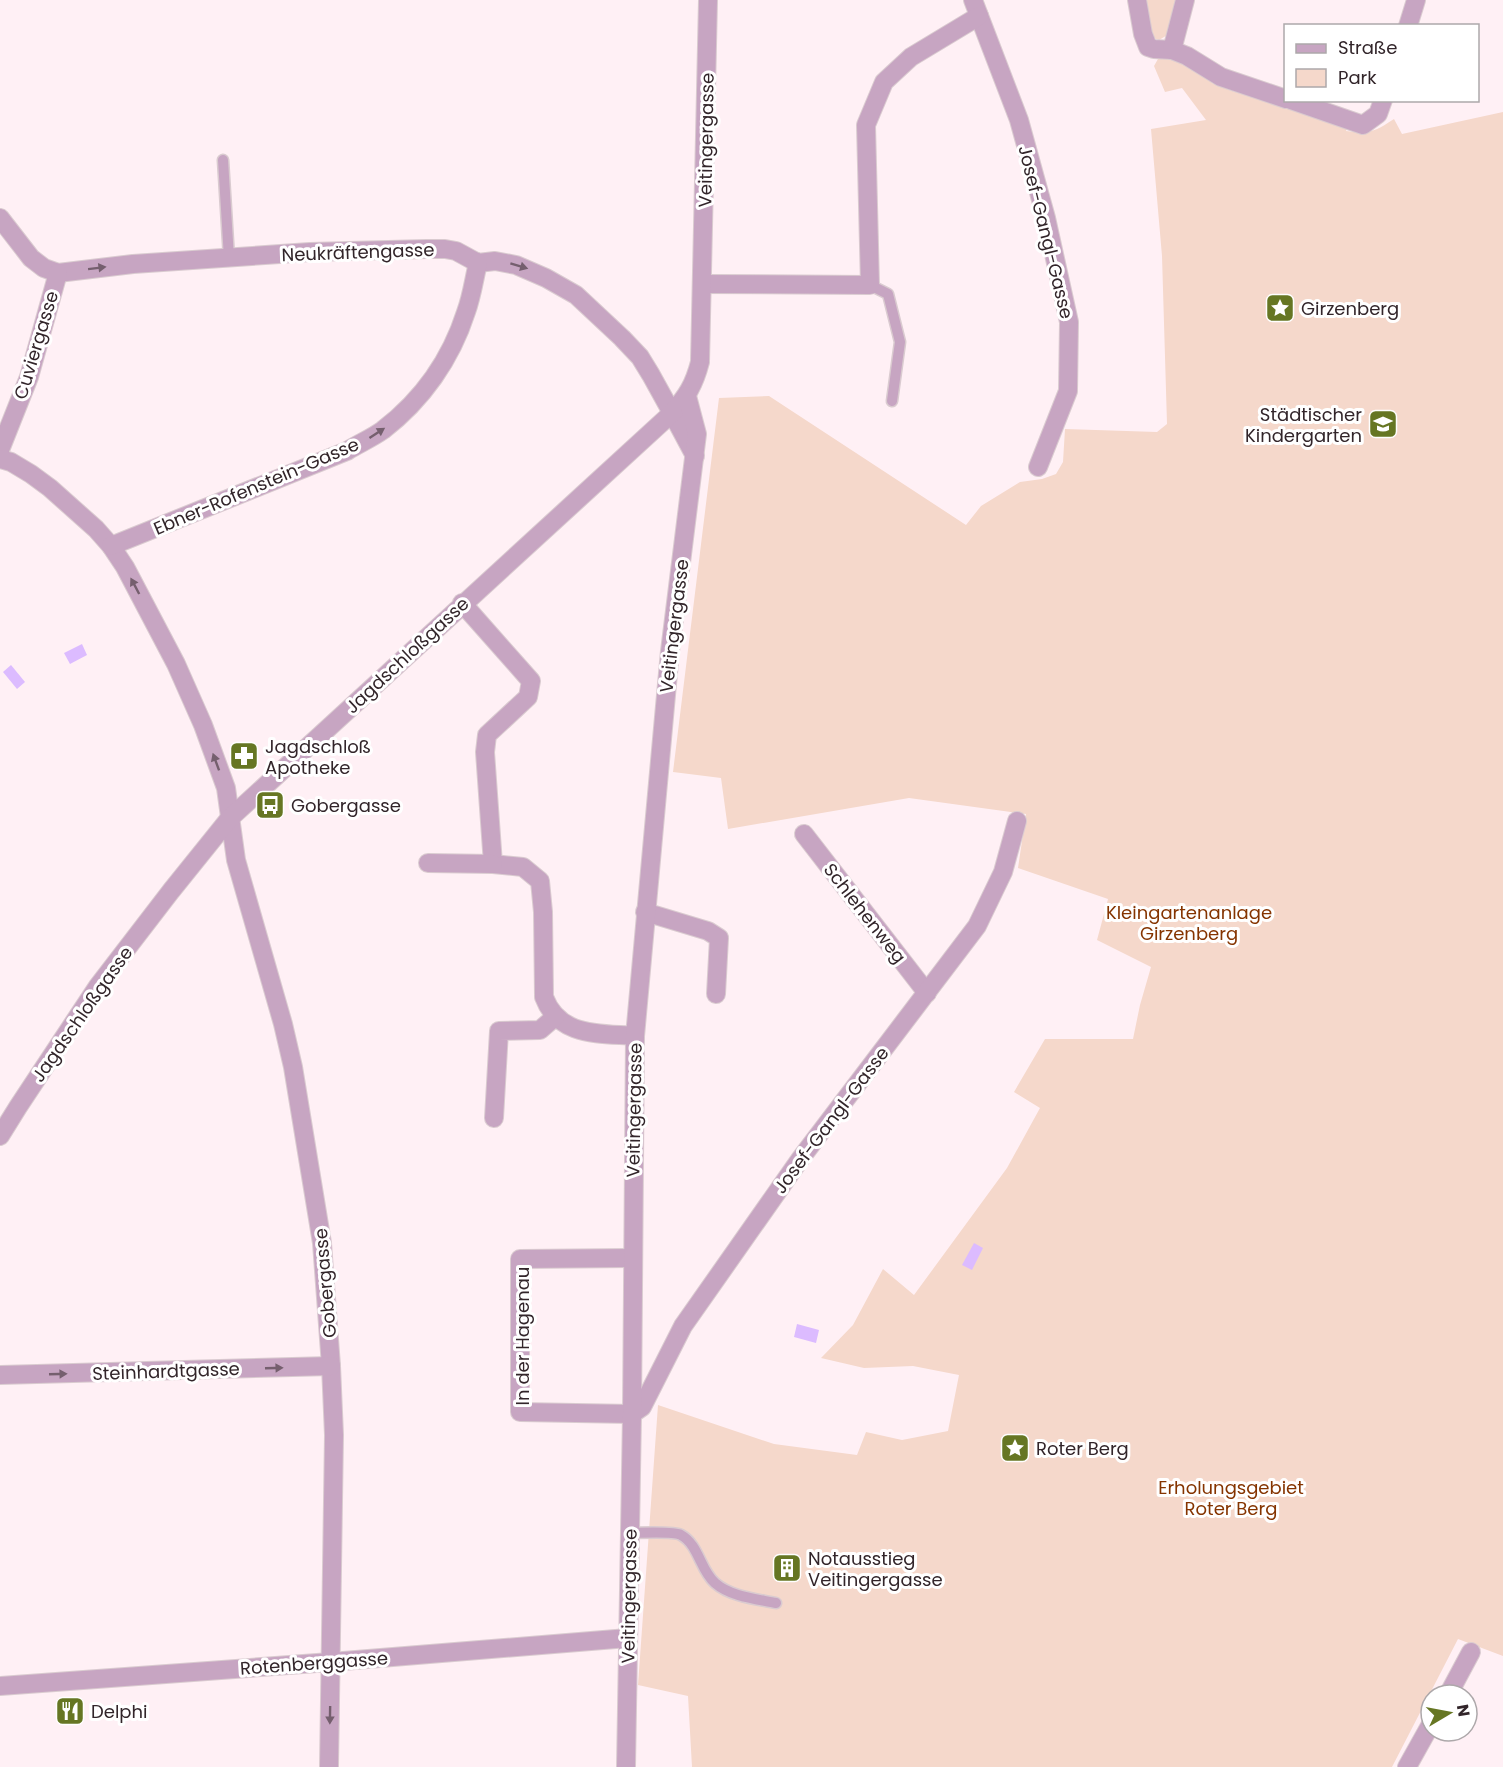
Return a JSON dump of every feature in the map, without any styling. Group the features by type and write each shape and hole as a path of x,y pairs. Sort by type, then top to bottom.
{"street":[{"name":"Veitingergasse","path":"626,1767 632,1414 634,1036 670,651 697,434 687,396 700,362 708,0"},
{"path":"1137,0 1143,34 1148,47 1172,50 1187,56 1221,77 1284,98"},
{"path":"1172,50 1185,0"},
{"path":"1409,24 1416,0"},
{"path":"702,284 870,285 866,125 884,82 910,57 976,8"},
{"name":"Josef-Gangl-Gasse","path":"976,8 1018,120 1046,218 1069,322 1068,391 1038,467"},
{"path":"1297,102 1363,125 1378,114 1382,102"},
{"path":"0,218 31,258 44,268 58,273"},
{"name":"Neukräftengasse","path":"58,273 133,264 310,252 445,249 456,251 478,263 506,262 524,267 576,296 640,357 672,413"},
{"name":"Ebner-Rofenstein-Gasse","path":"111,546 347,451 382,431 421,394 433,380 449,354 467,312 478,263"},
{"name":"Cuviergasse","path":"0,450 29,376 58,273"},
{"name":"Jagdschloßgasse","path":"0,1136 98,986 229,819 462,603 672,413 687,396"},
{"path":"672,413 695,456"},
{"name":"Gobergasse","path":"0,459 11,462 50,488 96,529 111,546 125,567 176,664 226,788 236,860 283,1024 292,1066 319,1223 332,1366 334,1435 329,1767"},
{"path":"462,603 531,681 528,697 488,735 485,752 493,864"},
{"name":"Josef-Gangl-Gasse","path":"632,1414 642,1407 689,1316 801,1158 977,926 1004,872 1017,821"},
{"name":"Schlehenweg","path":"804,834 927,993"},
{"path":"428,863 523,867 540,881 543,912 544,997 548,1008 567,1026 581,1031 634,1036"},
{"path":"645,912 708,931 718,938 716,994"},
{"path":"494,1118 499,1031 540,1030 555,1017"},
{"name":"In der Hagenau","path":"632,1258 520,1259 520,1412 632,1414"},
{"name":"Steinhardtgasse","path":"0,1375 332,1366"},
{"name":"Rotenberggasse","path":"0,1686 628,1638"},
{"path":"1454,1683 1471,1652"},
{"path":"1407,1767 1420,1743"}],"lane":[{"path":"223,160 230,258"},
{"path":"870,285 888,294 900,342 892,402"},
{"path":"630,1533 679,1534 693,1545 705,1569 716,1584 733,1593 776,1603"}],"green space":[{"path":"1146,0 1179,0 1169,34 1159,40 1151,37"},
{"name":"Erholungsgebiet Roter Berg","path":"1170,58 1208,74 1212,83 1229,90 1348,126 1346,131 1372,131 1394,119 1402,134 1503,112 1503,1656 1458,1639 1435,1683 1419,1683 1419,1715 1392,1767 692,1767 688,1696 638,1685 658,1405 774,1444 857,1455 866,1432 902,1440 948,1431 959,1375 913,1366 864,1368 821,1358 853,1325 883,1269 914,1295 1007,1168 1040,1108 1014,1092 1045,1039 1133,1039 1151,967 1097,940 1108,899 1018,868 1026,814 909,798 728,829 721,778 673,772 719,398 769,396 966,525 981,506 1020,482 1042,479 1056,474 1063,462 1065,429 1157,432 1167,424 1162,256 1151,129 1206,120 1182,88 1165,92 1154,66 1158,59"}],"shaded area":[{"path":"82,644 87,655 70,664 64,653"},
{"path":"11,665 25,682 17,689 3,672"},
{"path":"974,1243 983,1248 972,1270 962,1265"},
{"path":"797,1324 819,1330 816,1343 794,1337"}],"place":[{"name":"Girzenberg","path":"1280,308"},
{"name":"Städtischer Kindergarten","path":"1383,424"},
{"name":"Jagdschloß Apotheke","path":"244,756"},
{"name":"Gobergasse","path":"270,805"},
{"name":"Roter Berg","path":"1015,1448"},
{"name":"Notausstieg Veitingergasse","path":"787,1568"},
{"name":"Delphi","path":"70,1711"}],"park label":[{"name":"Kleingartenanlage Girzenberg","path":"1189,922"}]}
